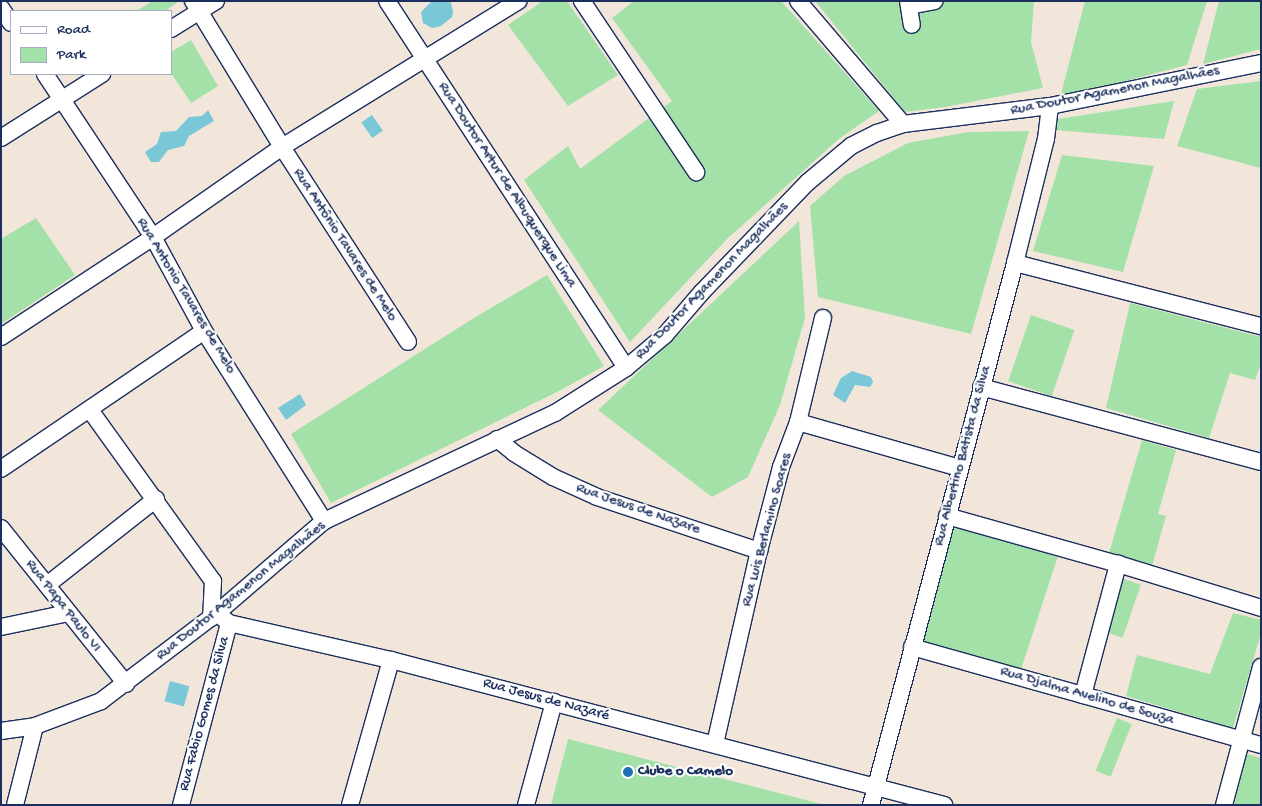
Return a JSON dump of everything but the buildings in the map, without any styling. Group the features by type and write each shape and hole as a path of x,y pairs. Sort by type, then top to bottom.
{"street":[{"path":"172,28 196,6 216,1"},
{"name":"Rua Doutor Artur de Albuquerque Lima","path":"387,1 626,368"},
{"path":"1,337 153,237 282,147 518,1"},
{"path":"582,1 696,172"},
{"path":"798,1 903,124"},
{"path":"912,25 909,3 935,1"},
{"name":"Rua Antônio Tavares de Melo","path":"196,6 282,147 408,342"},
{"path":"1,8 10,22"},
{"name":"Rua Doutor Agamenon Magalhães","path":"1,731 35,726 94,705 219,618 324,521 497,439 555,414 626,368 665,335 702,292 808,182 852,146 877,133 903,124 1050,106 1261,63"},
{"name":"Rua Antonio Tavares de Melo","path":"46,75 153,237 204,331 324,521"},
{"path":"1,138 100,75"},
{"name":"Rua Albertino Batista da Silva","path":"871,805 1015,263 1046,139 1050,106"},
{"path":"1015,263 1261,326"},
{"name":"Rua Luis Berlamino Soares","path":"715,744 759,551 781,467 798,422 823,318"},
{"path":"1,469 204,331"},
{"path":"981,386 1261,462"},
{"name":"Rua Fabio Gomes da Silva","path":"90,410 156,499 213,581 219,618 181,805"},
{"path":"798,422 960,468"},
{"name":"Rua Jesus de Nazare","path":"497,439 514,453 553,477 597,498 759,551"},
{"path":"47,585 156,499"},
{"path":"947,516 1118,564 1261,608"},
{"name":"Rua Papa Paulo VI","path":"3,533 126,684"},
{"path":"1083,696 1118,564"},
{"path":"1,627 68,613"},
{"name":"Rua Jesus de Nazaré","path":"219,618 554,702 944,805"},
{"name":"Rua Djalma Avelino de Souza","path":"912,647 1261,745"},
{"path":"350,805 391,660"},
{"path":"1224,805 1261,667"},
{"path":"526,805 554,702"},
{"path":"15,805 35,726"}],"green space":[{"path":"153,1 178,2 166,10 138,10"},
{"path":"543,1 567,1 618,75 568,106 508,25"},
{"path":"634,1 781,1 879,111 840,138 727,239 630,342 524,180 568,146 580,169 672,101 612,18"},
{"path":"815,1 1034,1 1031,42 1043,88 945,107 905,112"},
{"path":"1085,1 1207,1 1187,65 1060,98"},
{"path":"1219,1 1261,1 1261,49 1203,64"},
{"path":"191,40 218,86 191,103 172,74 172,51"},
{"path":"1261,81 1261,168 1177,146 1197,89"},
{"path":"1174,101 1164,139 1055,130 1058,119"},
{"path":"1029,131 971,334 818,297 810,206 844,176 908,143 968,132"},
{"path":"1062,155 1154,166 1123,272 1033,251"},
{"path":"36,218 75,275 1,324 1,239"},
{"path":"799,221 805,318 780,405 748,477 712,497 598,410"},
{"path":"547,275 604,366 559,391 331,503 291,434 469,321"},
{"path":"1130,303 1261,337 1261,363 1255,380 1230,373 1209,438 1106,408"},
{"path":"1031,315 1074,330 1052,396 1008,381"},
{"path":"1142,440 1176,450 1158,514 1166,516 1152,566 1109,553"},
{"path":"953,523 1058,557 1020,674 915,640"},
{"path":"1121,578 1141,585 1123,638 1103,631"},
{"path":"1233,613 1261,620 1261,633 1233,728 1126,696 1137,655 1210,674"},
{"path":"1117,718 1132,724 1110,777 1096,771"},
{"name":"Clube o Camelo","path":"568,739 825,805 551,805"},
{"path":"1247,754 1261,758 1260,805 1234,805"}],"water":[{"path":"432,1 448,1 451,3 453,11 452,17 441,26 432,28 423,23 421,12"},
{"path":"208,110 214,121 189,136 184,146 168,150 159,162 151,162 145,152 157,144 161,132 176,131 189,117 202,116"},
{"path":"372,115 383,131 372,138 361,122"},
{"path":"852,371 871,377 873,382 870,387 855,385 845,403 833,395 841,378"},
{"path":"300,394 306,405 286,420 278,408"},
{"path":"170,681 189,686 184,706 165,701"}],"place":[{"name":"Clube o Camelo","path":"628,772"}]}
